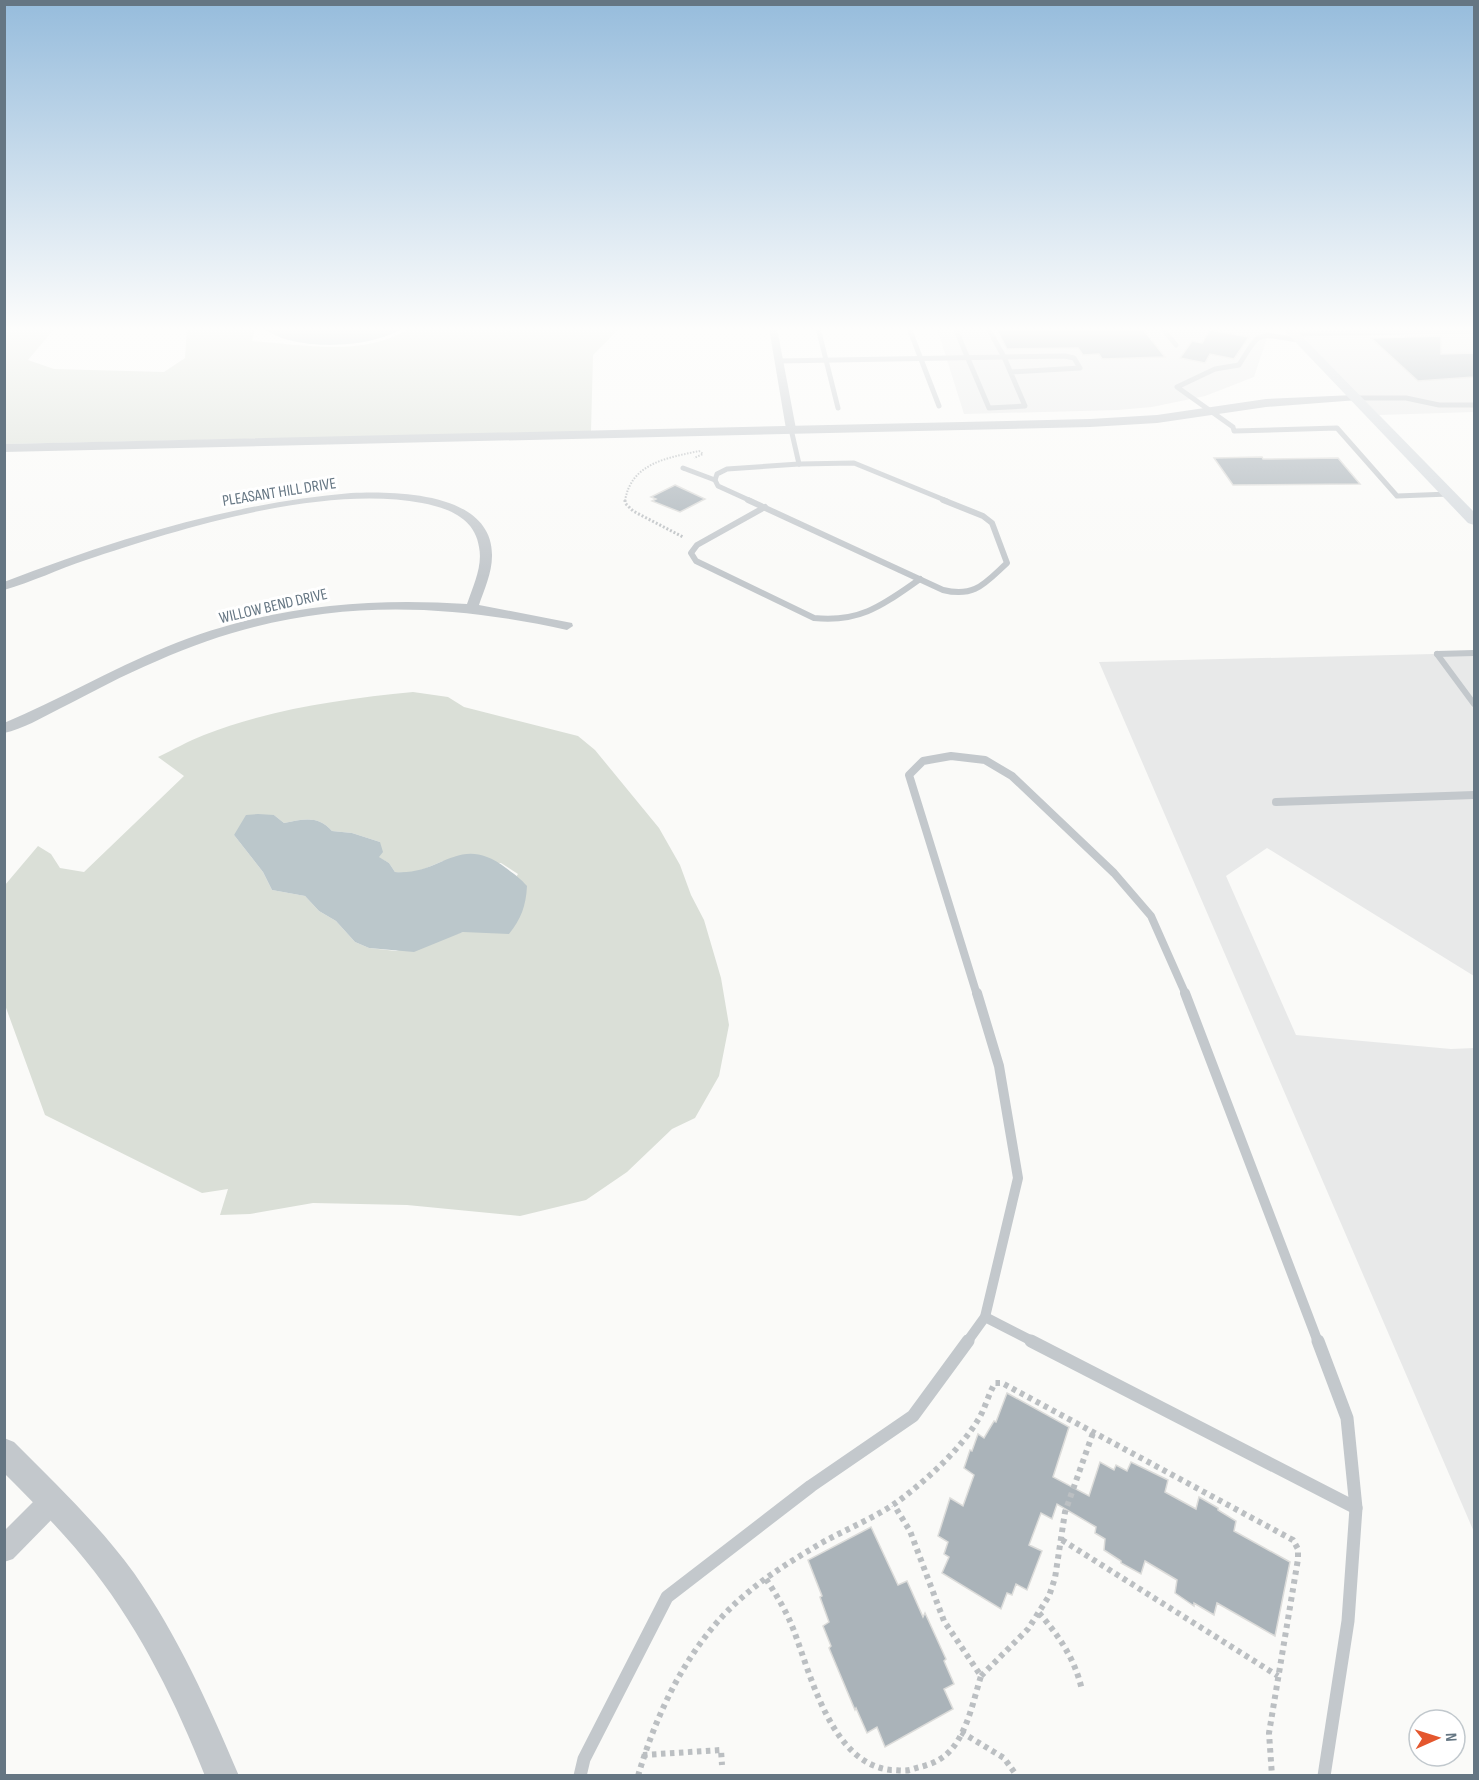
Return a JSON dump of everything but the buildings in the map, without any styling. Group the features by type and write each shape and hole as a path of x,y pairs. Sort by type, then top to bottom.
{"main road":[{"path":"1367,411 1474,520"}],"street":[{"path":"788,411 791,429"},
{"path":"4,448 1090,423 1157,419 1205,411"},
{"name":"PLEASANT HILL DRIVE","path":"4,586 110,547 198,522 291,503 367,495 391,495 449,506 468,517 478,528 484,539 485,567 472,607"},
{"name":"WILLOW BEND DRIVE","path":"4,729 160,654 253,623 292,614 367,604 414,603 472,607 531,616 567,626"},
{"path":"4,1452 105,1560 152,1630 203,1730 222,1776"},
{"path":"4,1550 52,1501"}],"lane":[{"path":"1213,411 1233,427 1234,431 1337,428 1397,496 1449,494"},
{"path":"791,429 799,464"},
{"path":"683,468 715,480 718,486 920,579 959,594 982,586 1007,563 992,523 983,516 855,464 739,466 717,474 715,480"},
{"path":"765,507 698,545 691,553 696,561 814,618 826,620 866,615 920,579"},
{"path":"1474,653 1437,654 1474,704"},
{"path":"580,1776 584,1759 667,1597 811,1486 913,1416 985,1317 1018,1178 999,1066 909,775 922,761 951,756 985,760 1012,776 1114,873 1151,916 1180,979 1347,1418 1356,1508 1348,1621 1324,1776"},
{"path":"1276,802 1474,795"},
{"path":"985,1317 1356,1508"}],"path":[{"path":"683,537 633,511 625,503 628,487 632,478 638,473 675,456 699,451 703,454 693,459"},
{"path":"638,1776 647,1741 685,1665 724,1615 766,1578 831,1537 894,1505 965,1437 979,1418 996,1383 1002,1383 1293,1540 1298,1549 1298,1559 1269,1733 1272,1776"},
{"path":"766,1578 786,1611 808,1678 832,1733 847,1754 878,1774 898,1774 945,1757 961,1732 981,1676 1039,1613 1048,1597 1059,1569 1062,1525 1072,1490 1094,1433"},
{"path":"894,1505 910,1531 944,1621 981,1676"},
{"path":"1061,1540 1278,1676"},
{"path":"1039,1613 1066,1646 1080,1674 1082,1690"},
{"path":"961,1732 1004,1758 1017,1776"},
{"path":"643,1755 721,1749 722,1765"}],"shaded area":[{"path":"5,411 592,411 591,432 5,444"},
{"path":"963,411 1077,411 964,414"},
{"path":"1375,411 1474,411 1474,412 1379,415"},
{"path":"1474,653 1474,976 1267,848 1226,876 1296,1035 1451,1049 1474,1048 1474,1532 1099,662"},
{"path":"413,692 448,697 464,707 578,736 595,750 659,828 680,865 691,895 704,920 721,978 729,1025 719,1076 695,1118 672,1129 627,1172 586,1200 520,1216 407,1205 313,1203 250,1214 220,1215 228,1189 202,1193 45,1115 5,1005 5,885 38,846 51,854 60,868 84,872 184,776 158,757 186,743 255,718 307,706","holes":["274,815 284,823 316,820 332,831 352,833 380,842 378,857 389,863 395,872 412,874 443,861 501,863 518,874 482,931 463,932 396,951 369,948 355,942 336,921 319,911 305,896 272,890 263,872 234,835"]},
{"path":"246,815 274,815 284,823 316,820 332,831 352,833 380,842 383,852 379,857 389,863 395,872 411,872 463,854 490,858 512,872 527,886 522,912 509,934 463,932 414,952 369,948 355,942 336,921 319,911 305,896 272,890 263,872 234,835"}]}
